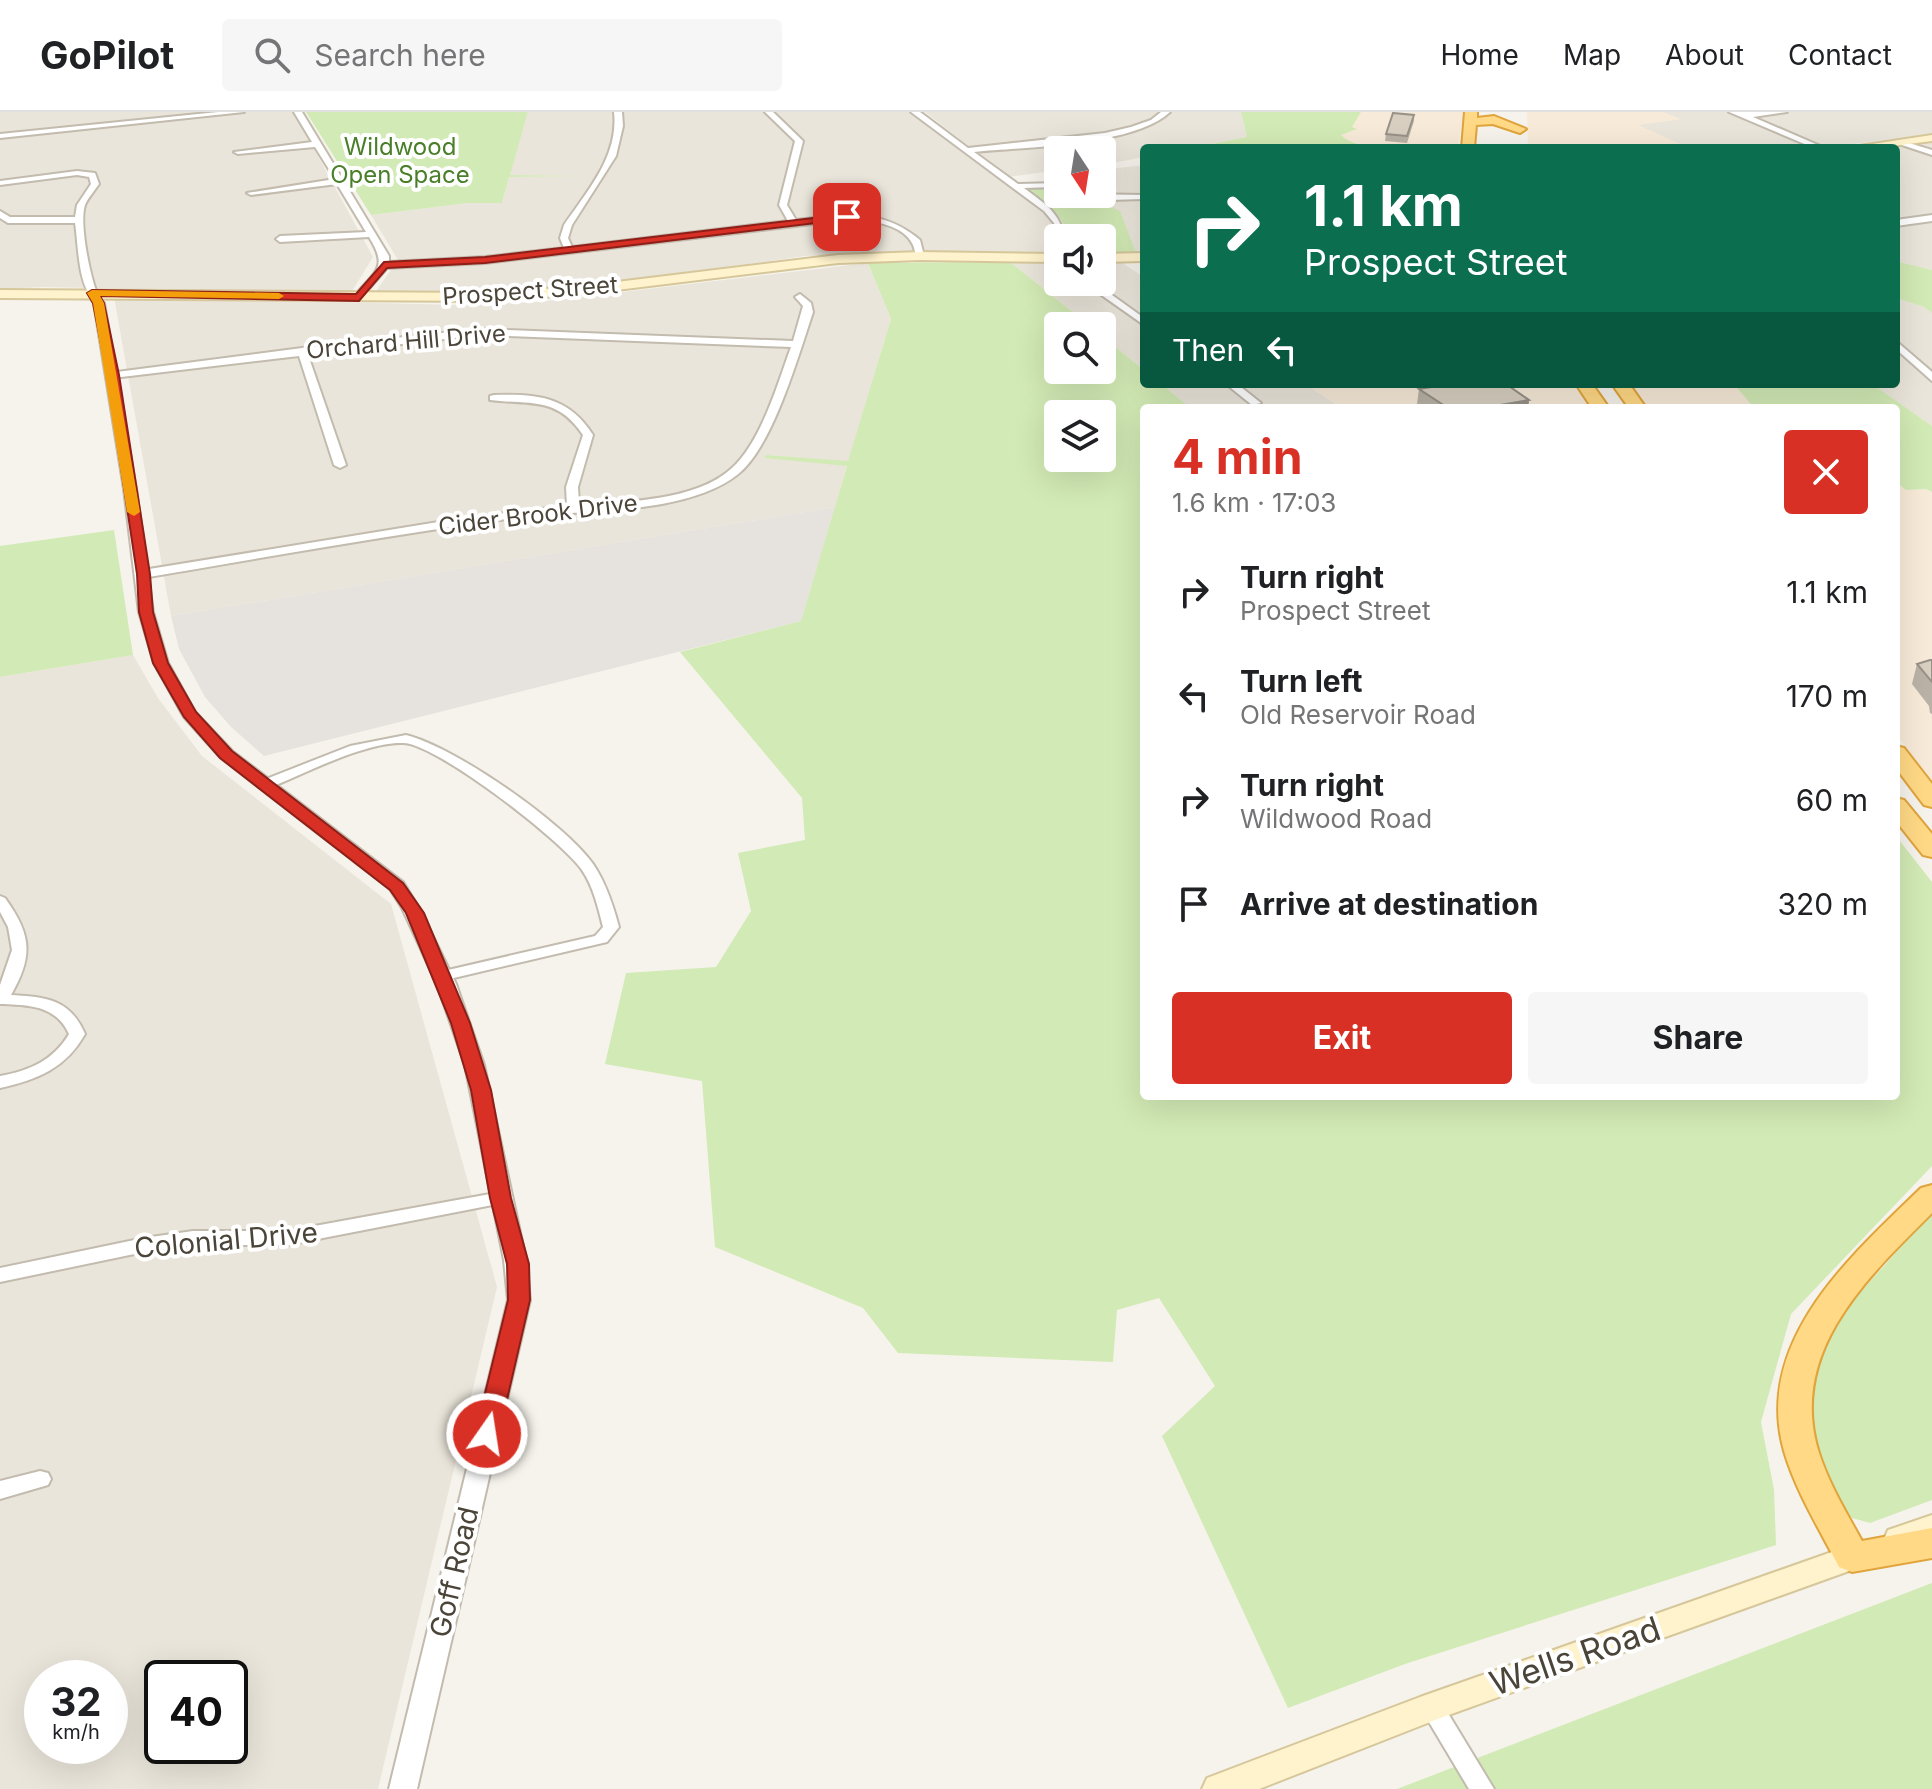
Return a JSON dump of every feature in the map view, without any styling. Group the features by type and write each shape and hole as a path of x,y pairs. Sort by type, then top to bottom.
{"highway":[{"path":"1491,112 1512,112"},
{"path":"1520,112 1520,144"},
{"path":"1468,144 1470,117 1494,120 1520,129"},
{"path":"1900,758 1932,800"},
{"path":"1900,810 1932,850"},
{"path":"1932,1195 1875,1249 1840,1291 1814,1332 1801,1371 1795,1414 1797,1436 1813,1478 1852,1557 1932,1543"}],"main road":[{"path":"1885,144 1932,138"},
{"name":"Prospect Street","path":"0,294 526,295 811,262 920,256 1044,258"},
{"path":"1116,258 1140,257"},
{"name":"Wells Road","path":"1219,1789 1432,1707 1932,1527"}],"street":[{"path":"0,136 240,112"},
{"path":"298,112 385,256 384,265 359,297"},
{"path":"569,250 564,238 568,225 616,148 622,132 618,112"},
{"path":"769,112 799,141 783,205 793,222"},
{"path":"915,112 1053,214 1058,224"},
{"path":"967,150 1127,132 1156,123 1166,112"},
{"path":"1733,112 1811,144"},
{"path":"1744,116 1783,112"},
{"path":"1902,142 1932,153"},
{"path":"238,152 317,144"},
{"path":"0,183 77,173 92,175 95,184 81,205 79,220 92,293"},
{"path":"251,193 340,181"},
{"path":"1016,186 1044,185"},
{"path":"1116,198 1140,197"},
{"path":"0,214 8,220 79,220"},
{"path":"384,265 485,260 793,222 876,218 905,231 917,242 920,256"},
{"path":"1900,222 1932,218"},
{"path":"280,239 369,234"},
{"name":"Goff Road","path":"92,293 99,303 113,375 146,612 161,663 189,714 226,754 397,886 415,913 461,1023 481,1090 501,1198 518,1264 519,1300 403,1789"},
{"path":"1108,296 1140,319"},
{"name":"Cider Brook Drive","path":"143,574 573,507 637,503 677,496 733,475 752,453 797,344 808,312 808,305 800,297"},
{"name":"Orchard Hill Drive","path":"113,375 479,332 797,344"},
{"path":"1900,348 1932,378"},
{"path":"302,351 340,465"},
{"path":"1236,388 1256,403"},
{"path":"494,398 542,400 579,418 588,435 572,487 573,507"},
{"path":"266,784 385,741 409,739 435,750 527,810 584,862 607,908 611,927 601,939 441,976"},
{"path":"0,901 17,926 22,951 16,973 0,999 49,1004 62,1010 73,1021 77,1034 62,1058 38,1072 0,1082"},
{"name":"Colonial Drive","path":"0,1275 144,1245 193,1238 287,1238 501,1198"},
{"path":"0,1490 40,1479"},
{"path":"1432,1707 1482,1789"}],"shaded area":[{"path":"0,112 294,112 373,257 351,293 44,287 0,289"},
{"path":"528,112 908,112 1048,216 1052,224 1044,224 1044,252 805,256 637,280 511,292 374,294 398,260 371,215 468,203 502,203 509,177 584,176 509,175"},
{"path":"925,112 1241,112 1247,137 1211,144 1140,144 1140,158 1116,162 1116,136 1044,136 1044,172 1008,177"},
{"path":"1361,112 1464,112 1458,144 1351,143 1341,136"},
{"path":"1527,112 1663,112 1681,119 1638,125 1681,144 1528,144"},
{"path":"1663,112 1932,112 1932,134 1853,144 1679,144 1637,125 1679,119"},
{"path":"1932,141 1932,270 1900,262 1900,145"},
{"path":"1140,165 1140,254 1136,254 1128,235 1091,208 1116,208 1116,168"},
{"path":"1044,261 1044,289 1010,262"},
{"path":"1116,261 1140,274 1140,367 1116,347 1116,312 1072,312 1052,296 1116,296"},
{"path":"868,263 891,319 848,462 767,455 765,458 847,465 835,507 171,616 114,297 460,305 538,302"},
{"path":"1900,299 1925,307 1932,313 1932,426 1878,388 1900,388"},
{"path":"1166,388 1311,388 1336,404 1186,404"},
{"path":"1311,388 1582,388 1592,404 1336,404"},
{"path":"1632,388 1737,388 1751,404 1644,404"},
{"path":"1900,485 1906,490 1926,489 1932,492 1932,781 1900,739"},
{"path":"835,507 801,621 264,756 231,727 205,697 179,649 171,616"},
{"path":"133,655 158,698 202,756 391,904 497,1287 378,1789 0,1789 0,677"}],"green space":[{"name":"Wildwood Open Space","path":"306,112 528,112 510,175 585,176 509,177 502,203 468,203 371,215"},
{"path":"1241,112 1361,112 1352,127 1357,129 1341,135 1359,144 1211,144 1247,137"},
{"path":"1026,188 1044,189 1044,203"},
{"path":"1113,208 1120,211 1136,253 1116,255 1116,224 1063,224 1051,209"},
{"path":"1010,262 1044,289 1044,296 1052,296 1072,312 1044,312 1044,384 1116,384 1116,347 1140,367 1140,388 1166,388 1186,404 1140,404 1140,1100 1900,1100 1900,841 1932,882 1932,1166 1791,1314 1761,1422 1774,1490 1776,1545 1405,1664 1288,1708 1162,1436 1215,1386 1159,1298 1117,1310 1113,1362 898,1353 863,1308 715,1247 702,1081 605,1064 626,973 716,967 751,911 738,853 805,840 802,798 680,652 801,621 847,466 764,458 766,455 848,461 891,319 868,263"},
{"path":"1900,262 1932,270 1932,313 1900,299"},
{"path":"1737,388 1878,388 1932,426 1932,492 1926,489 1906,490 1900,485 1900,404 1751,404"},
{"path":"114,530 133,655 0,677 0,546"},
{"path":"1932,1212 1932,1500 1870,1523 1852,1518 1840,1509 1815,1461 1810,1383 1829,1337 1850,1304"},
{"path":"1932,1583 1932,1789 1397,1789"}],"building":[{"path":"1393,113 1414,115 1407,136 1386,134"},
{"path":"1512,388 1529,400 1506,404 1442,404 1419,389"},
{"path":"1932,660 1932,682 1917,664"}],"slow traffic":[{"path":"134,512 113,375 99,303 92,293 279,296"}],"route":[{"path":"487,1434 519,1300 518,1264 501,1198 481,1090 461,1023 415,913 397,886 226,754 189,714 161,663 146,612 113,375 99,303 92,293 359,297 384,265 485,260 847,217"}]}
